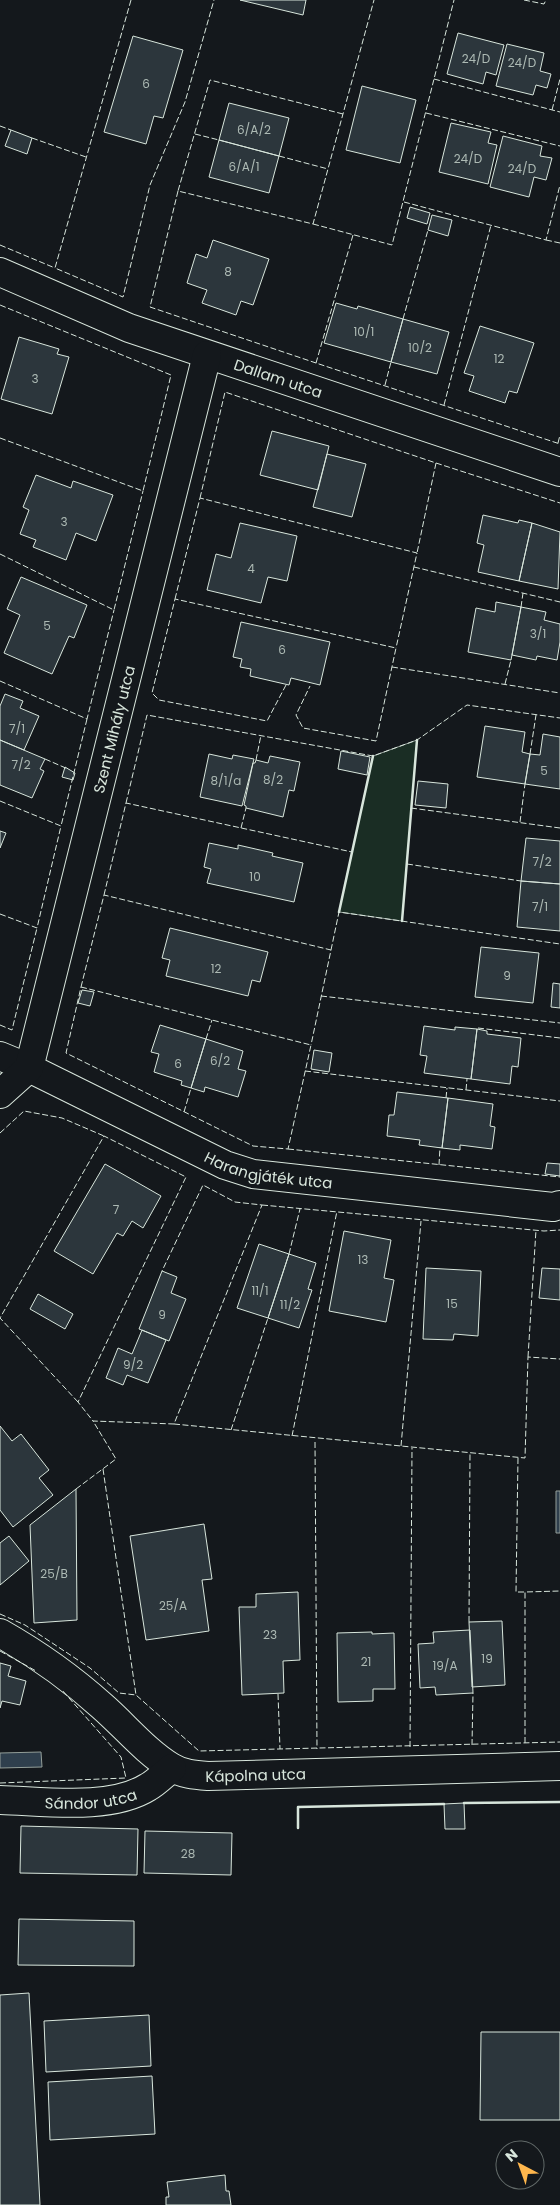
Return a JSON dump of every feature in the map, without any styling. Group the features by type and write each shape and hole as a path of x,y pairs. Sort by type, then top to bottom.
{"street":[{"name":"Dallam utca","path":"0,272 129,328 560,472"},
{"name":"Szent Mihály utca","path":"29,1068 207,355"},
{"name":"Harangjáték utca","path":"0,1056 29,1068 225,1165 253,1174 544,1206 560,1205"},
{"path":"0,1094 29,1068"},
{"name":"Kápolna utca","path":"0,1633 54,1666 172,1768 188,1774 208,1776 560,1766"},
{"name":"Sándor utca","path":"0,1800 92,1802 123,1797 148,1788 172,1768"}],"green space":[{"path":"417,740 402,921 339,912 373,756"}],"water":[{"path":"556,1491 560,1491 560,1533 556,1533"},
{"path":"41,1752 42,1767 0,1768 0,1753"}],"building":[{"path":"240,0 306,0 303,15"},
{"path":"458,33 504,45 496,75 486,72 483,84 447,74"},
{"path":"133,36 183,50 163,118 154,116 146,144 104,132"},
{"path":"507,44 544,53 540,71 551,74 547,88 536,85 533,95 496,86"},
{"path":"362,86 416,100 400,163 346,150"},
{"path":"229,103 289,118 279,156 219,140"},
{"path":"451,123 491,132 488,143 497,145 488,184 439,172"},
{"path":"11,130 32,138 27,154 5,146"},
{"path":"503,136 542,146 540,156 552,158 546,180 534,177 529,197 490,187"},
{"path":"219,140 279,156 269,193 209,177"},
{"path":"410,207 430,213 427,224 407,218"},
{"path":"432,215 452,220 448,236 428,230"},
{"path":"213,240 269,259 253,305 241,301 236,315 202,303 207,290 187,283 196,254 207,258"},
{"path":"336,303 357,309 358,306 403,319 391,362 324,343"},
{"path":"403,319 449,332 437,374 391,362"},
{"path":"480,326 534,343 517,393 509,391 505,403 469,391 474,376 464,373"},
{"path":"19,337 59,349 57,354 69,357 52,414 1,399"},
{"path":"272,431 329,446 318,490 260,475"},
{"path":"327,454 366,464 352,517 313,507"},
{"path":"36,475 71,488 73,481 113,495 96,541 76,533 66,560 33,547 36,540 20,534 29,510 23,507"},
{"path":"483,515 518,523 519,520 532,523 519,581 478,572 484,545 477,543"},
{"path":"240,523 297,536 287,581 268,577 261,603 207,590 216,554 231,558"},
{"path":"532,523 560,532 558,589 519,581"},
{"path":"21,577 87,605 74,638 69,636 52,674 4,653 20,615 7,609"},
{"path":"496,602 521,607 511,660 468,652 476,608 495,612"},
{"path":"521,607 546,612 544,620 560,624 557,660 537,656 536,660 512,655"},
{"path":"241,622 330,642 320,685 291,678 289,685 250,676 251,669 240,667 242,659 233,657"},
{"path":"5,694 23,701 20,708 39,716 24,750 0,740 0,706"},
{"path":"485,726 525,732 522,752 530,754 525,784 477,777"},
{"path":"543,734 560,737 560,789 525,784 530,754 540,755"},
{"path":"0,740 45,759 40,769 44,771 32,798 0,785"},
{"path":"341,751 370,757 367,775 338,769"},
{"path":"209,754 232,759 233,755 254,759 242,806 200,797"},
{"path":"270,756 300,762 294,791 289,790 283,817 246,808 244,805 253,763 256,760 268,763"},
{"path":"65,767 75,773 73,780 62,777"},
{"path":"418,781 448,784 446,808 415,805"},
{"path":"0,831 6,833 0,848"},
{"path":"526,838 560,841 560,884 521,881"},
{"path":"209,843 238,849 238,845 273,853 272,856 303,863 294,902 207,883 211,869 204,867"},
{"path":"521,881 560,884 560,931 517,927"},
{"path":"170,928 268,952 260,982 252,980 248,996 166,976 170,960 162,958"},
{"path":"481,947 539,953 533,1003 475,997"},
{"path":"553,983 560,984 560,1008 551,1007"},
{"path":"82,990 94,992 90,1006 78,1003"},
{"path":"160,1025 206,1039 191,1088 181,1085 182,1081 154,1072 159,1054 151,1052"},
{"path":"424,1026 455,1030 455,1027 477,1029 471,1079 424,1073 427,1056 420,1055"},
{"path":"477,1029 487,1031 487,1034 521,1038 518,1067 512,1066 510,1084 471,1079"},
{"path":"206,1039 243,1051 238,1069 246,1071 238,1097 205,1087 204,1092 191,1088"},
{"path":"314,1050 332,1053 329,1072 311,1069"},
{"path":"397,1092 448,1098 442,1148 419,1145 420,1140 387,1136 389,1115 394,1115"},
{"path":"448,1098 493,1104 490,1126 495,1127 492,1149 460,1145 460,1150 442,1148"},
{"path":"547,1163 560,1164 560,1176 545,1174"},
{"path":"105,1164 161,1196 143,1228 132,1221 123,1236 117,1233 93,1274 54,1251"},
{"path":"344,1231 391,1240 384,1278 394,1280 386,1322 329,1311"},
{"path":"259,1244 289,1254 268,1318 237,1308"},
{"path":"289,1254 316,1263 308,1289 312,1290 299,1328 268,1318"},
{"path":"426,1268 481,1271 478,1336 454,1334 453,1340 423,1339"},
{"path":"542,1268 560,1269 560,1300 539,1298"},
{"path":"162,1271 177,1277 171,1293 186,1299 169,1341 139,1329"},
{"path":"38,1294 73,1314 65,1329 30,1309"},
{"path":"142,1330 166,1340 148,1383 127,1375 123,1385 106,1378 118,1348 132,1354"},
{"path":"0,1426 12,1441 21,1434 49,1470 39,1478 53,1495 13,1527 0,1510"},
{"path":"76,1489 77,1620 34,1623 30,1525"},
{"path":"204,1524 212,1579 202,1580 209,1631 146,1640 130,1536"},
{"path":"9,1536 29,1561 0,1585 0,1543"},
{"path":"298,1592 300,1660 283,1661 284,1693 242,1695 239,1607 256,1607 256,1594"},
{"path":"502,1621 505,1685 472,1687 469,1622"},
{"path":"470,1630 473,1693 436,1695 435,1687 420,1688 418,1644 434,1643 433,1632"},
{"path":"372,1632 372,1634 394,1633 395,1689 373,1689 373,1701 338,1702 337,1633"},
{"path":"0,1663 11,1666 8,1676 26,1681 20,1705 2,1701 0,1708"},
{"path":"464,1803 465,1829 445,1829 444,1804"},
{"path":"21,1826 138,1829 137,1875 20,1873"},
{"path":"145,1831 232,1833 231,1875 144,1873"},
{"path":"19,1919 134,1921 134,1966 18,1965"},
{"path":"29,1993 40,2205 0,2205 0,1995"},
{"path":"149,2015 151,2066 46,2072 44,2021"},
{"path":"481,2032 560,2032 560,2120 480,2120"},
{"path":"152,2076 155,2134 50,2140 48,2082"},
{"path":"225,2175 226,2191 229,2191 231,2205 166,2205 166,2197 169,2197 167,2182"}],"fence":[{"path":"131,0 55,268 123,297 150,185 185,102 214,0"},
{"path":"343,114 210,80 178,191 313,224 374,0"},
{"path":"313,224 392,245 454,0"},
{"path":"524,0 544,4 546,0"},
{"path":"434,79 560,112"},
{"path":"552,110 560,79"},
{"path":"426,113 560,146"},
{"path":"0,126 11,130"},
{"path":"195,134 219,140"},
{"path":"32,138 86,157"},
{"path":"279,156 328,169"},
{"path":"404,202 546,240 560,185"},
{"path":"178,191 150,307 316,363"},
{"path":"444,405 491,225"},
{"path":"403,319 428,230"},
{"path":"353,235 316,363 560,444"},
{"path":"546,240 560,243"},
{"path":"0,245 55,268"},
{"path":"0,305 171,375 143,491 0,438"},
{"path":"385,385 391,362"},
{"path":"200,498 225,392 436,463 417,553"},
{"path":"558,443 560,435"},
{"path":"436,463 560,503"},
{"path":"0,554 114,610 143,491"},
{"path":"175,599 200,498 417,553 396,648"},
{"path":"414,567 560,602"},
{"path":"521,607 523,593"},
{"path":"286,685 267,721 159,700 152,693 175,599 396,648 376,741 303,728 296,715 310,686"},
{"path":"0,681 87,719 114,610"},
{"path":"505,684 511,660"},
{"path":"392,667 560,693"},
{"path":"126,803 147,715 373,756 417,740 467,705 560,718"},
{"path":"530,754 536,715"},
{"path":"0,801 61,826 87,719"},
{"path":"256,760 261,735"},
{"path":"45,759 68,769"},
{"path":"520,822 525,784"},
{"path":"104,895 126,803 352,852"},
{"path":"241,828 246,808"},
{"path":"411,808 560,828"},
{"path":"0,914 37,928 61,826"},
{"path":"407,864 521,881"},
{"path":"81,987 104,895 331,950 311,1045"},
{"path":"331,950 339,912 560,944"},
{"path":"0,1025 12,1030 37,928"},
{"path":"81,987 311,1045 288,1149 253,1146 66,1053 81,987"},
{"path":"321,996 560,1023"},
{"path":"206,1039 212,1020"},
{"path":"478,1028 560,1038"},
{"path":"305,1071 560,1101"},
{"path":"466,1090 467,1079"},
{"path":"184,1112 191,1088"},
{"path":"446,1098 447,1088"},
{"path":"0,1133 24,1111 62,1118 104,1136"},
{"path":"78,1402 0,1318 104,1136 186,1177 78,1402 93,1421 174,1424 262,1205 235,1202 203,1185 162,1271"},
{"path":"439,1165 440,1147"},
{"path":"288,1149 560,1177"},
{"path":"262,1205 544,1231 560,1230"},
{"path":"289,1254 300,1209"},
{"path":"292,1436 337,1211"},
{"path":"401,1446 421,1221"},
{"path":"528,1357 536,1230"},
{"path":"231,1430 268,1318"},
{"path":"174,1424 525,1458 528,1357 560,1359"},
{"path":"76,1489 116,1459 93,1421"},
{"path":"315,1442 317,1749"},
{"path":"410,1747 412,1448"},
{"path":"469,1622 470,1453"},
{"path":"518,1458 516,1592 525,1592"},
{"path":"103,1469 136,1695"},
{"path":"525,1743 525,1592 560,1591"},
{"path":"0,1614 25,1625 90,1668 119,1693 136,1695 199,1751 560,1742"},
{"path":"0,1651 36,1671"},
{"path":"0,1783 126,1778 121,1757 62,1690"},
{"path":"472,1745 473,1693"},
{"path":"278,1694 280,1749"}],"wall":[{"path":"402,921 417,740"},
{"path":"339,912 373,756"},
{"path":"464,1803 560,1802"},
{"path":"298,1828 298,1807 444,1804"}]}
